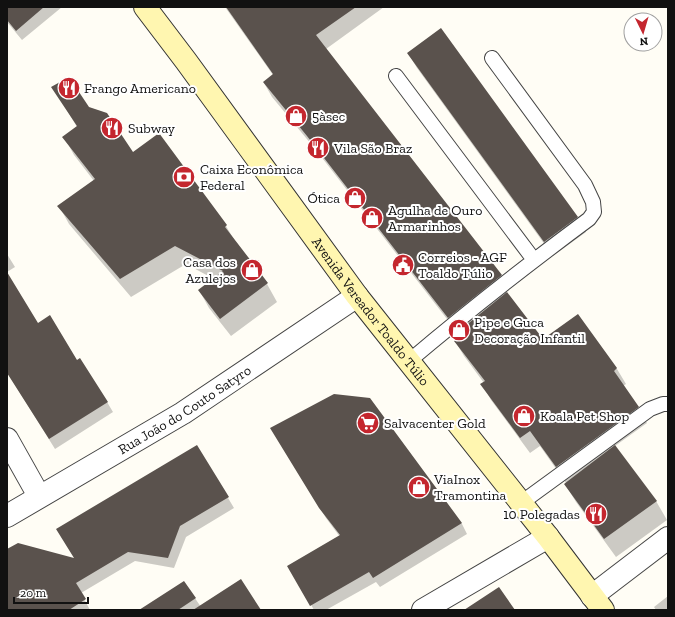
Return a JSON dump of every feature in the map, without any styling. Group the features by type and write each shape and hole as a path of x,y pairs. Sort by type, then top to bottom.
{"main road":[{"name":"Avenida Vereador Toaldo Túlio","path":"145,7 357,296 548,537 598,603"}],"street":[{"name":"Rua João do Couto Satyro","path":"7,516 183,413 357,296"},
{"path":"7,439 39,496"},
{"path":"423,610 548,537"},
{"path":"598,603 668,538"}],"lane":[{"path":"408,362 534,260 589,219 594,212 593,202 585,185 492,58"},
{"path":"396,76 534,260"},
{"path":"521,503 650,409 663,404 668,404"}],"building":[{"path":"7,7 44,7 16,31 7,20"},
{"path":"226,7 356,7 316,35 502,275 448,318 307,136 263,82 273,74"},
{"path":"441,28 578,217 544,242 407,53"},
{"path":"69,77 89,107 107,113 133,152 159,133 227,225 225,227 268,283 220,319 198,290 223,271 175,246 120,279 57,206 95,179 62,137 77,126 51,87"},
{"path":"7,272 38,323 50,315 77,360 80,358 108,402 49,439 7,373"},
{"path":"507,292 543,339 578,314 617,368 614,371 639,407 556,467 530,431 520,438 480,384 485,381 454,341 462,335 459,331"},
{"path":"334,394 370,398 462,523 373,578 369,572 310,606 287,566 340,535 319,508 270,428"},
{"path":"197,445 229,497 180,526 168,558 128,552 76,583 86,599 69,610 7,610 7,549 18,543 74,558 56,529"},
{"path":"615,445 657,501 604,539 564,484"},
{"path":"241,579 261,610 193,610"},
{"path":"184,581 196,598 178,610 139,610"},
{"path":"499,587 515,610 464,610"}],"place":[{"name":"Frango Americano","path":"69,88"},
{"name":"5àsec","path":"296,116"},
{"name":"Subway","path":"112,128"},
{"name":"Vila São Braz","path":"318,148"},
{"name":"Caixa Econômica Federal","path":"184,177"},
{"name":"Ótica","path":"355,198"},
{"name":"Agulha de Ouro Armarinhos","path":"372,218"},
{"name":"Correios - AGF Toaldo Túlio","path":"403,265"},
{"name":"Casa dos Azulejos","path":"252,270"},
{"name":"Pipe e Guca Decoração Infantil","path":"459,330"},
{"name":"Koala Pet Shop","path":"524,416"},
{"name":"Salvacenter Gold","path":"368,423"},
{"name":"ViaInox Tramontina","path":"419,487"},
{"name":"10 Polegadas","path":"596,514"}]}
